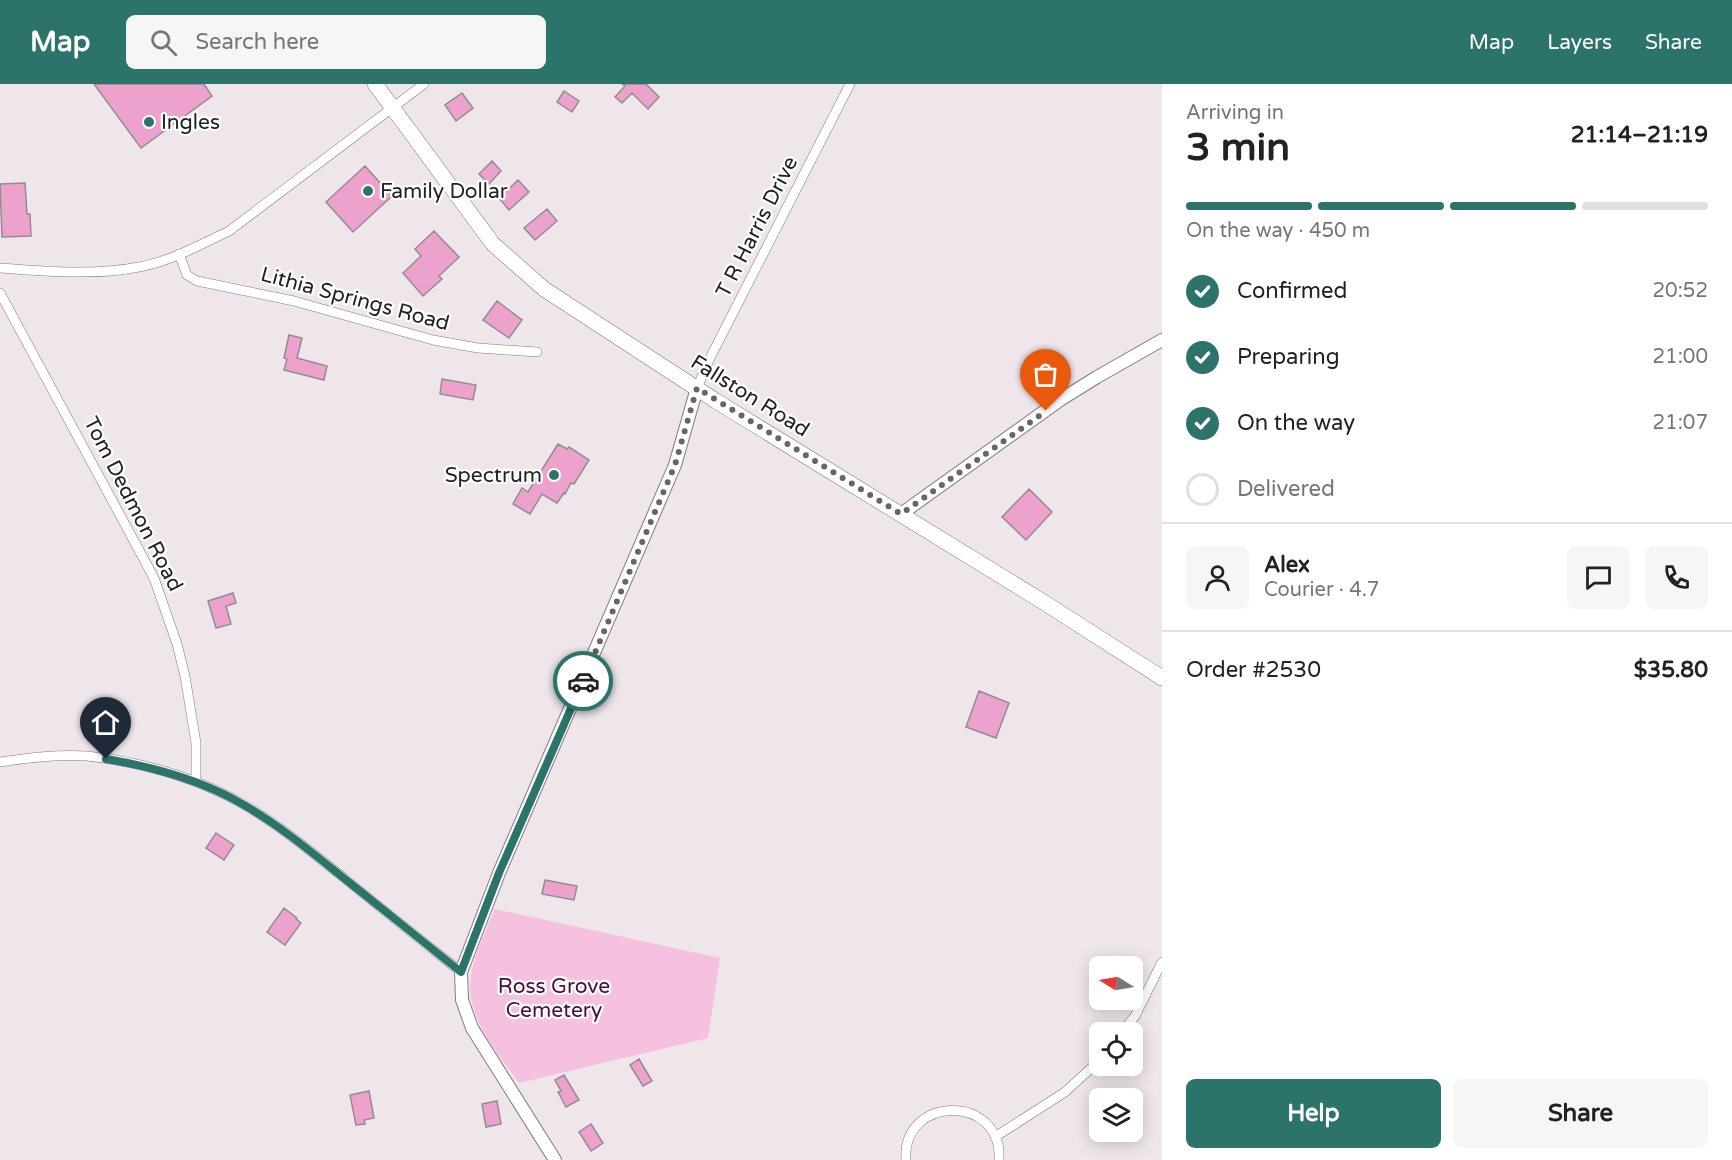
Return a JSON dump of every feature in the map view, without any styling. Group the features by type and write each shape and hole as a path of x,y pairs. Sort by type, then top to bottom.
{"main road":[{"name":"Fallston Road","path":"375,84 493,244 544,289 697,388 1162,678"}],"street":[{"path":"0,268 111,271 141,267 179,254 229,231 424,84"},
{"name":"T R Harris Drive","path":"697,388 709,360 850,84"},
{"name":"Lithia Springs Road","path":"179,254 187,275 197,280 294,301 433,340 478,348 537,352"},
{"name":"Tom Dedmon Road","path":"0,293 154,578 177,644 185,676 196,743 196,782"},
{"path":"901,514 1060,400 1162,340"},
{"path":"555,1160 472,1028 462,1000 461,972 499,873 675,465 697,388"},
{"path":"0,762 34,757 84,756 128,763 179,775 196,782 244,805 290,835 461,972"},
{"path":"1130,1022 1162,962"},
{"path":"995,1137 1065,1092 1089,1070"},
{"path":"906,1160 905,1153 909,1138 917,1125 929,1115 944,1110 959,1110 974,1115 986,1124 995,1137 999,1160"},
{"path":"542,1160 547,1147"}],"green space":[{"name":"Ross Grove Cemetery","path":"495,909 720,958 708,1038 519,1083 484,1033 472,1005 470,990 475,958"}],"building":[{"name":"Ingles","path":"94,84 204,84 212,96 141,148"},
{"path":"622,84 646,84 659,97 648,109 632,93 622,103 615,97 625,86"},
{"path":"564,91 579,101 572,112 557,102"},
{"path":"462,93 473,108 456,121 445,105"},
{"path":"492,161 501,171 489,184 479,174"},
{"path":"365,166 392,196 353,232 326,202"},
{"path":"518,180 529,192 509,210 499,198"},
{"path":"25,183 31,236 2,237 0,184"},
{"path":"547,209 557,221 535,240 524,228"},
{"path":"434,231 459,257 439,276 442,279 423,296 403,273 421,256 415,249"},
{"path":"497,301 522,320 509,338 483,320"},
{"path":"289,335 302,338 297,358 327,366 324,380 284,370"},
{"path":"442,379 476,385 473,400 440,394"},
{"path":"558,444 567,449 569,447 589,460 574,484 571,483 557,503 542,494 530,514 513,504 522,488 528,492"},
{"path":"1029,489 1052,512 1026,540 1002,517"},
{"path":"233,593 236,603 226,606 231,624 216,628 208,601"},
{"path":"979,691 1009,703 996,738 966,727"},
{"path":"216,833 234,845 224,860 206,848"},
{"path":"545,880 577,886 574,900 542,894"},
{"path":"284,908 301,923 285,945 267,932"},
{"path":"639,1059 652,1081 643,1086 630,1065"},
{"path":"564,1075 579,1100 566,1107 555,1080"},
{"path":"369,1091 374,1118 364,1120 365,1124 356,1125 350,1095"},
{"path":"497,1101 501,1124 486,1127 482,1104"},
{"path":"591,1124 603,1143 591,1151 579,1132"}],"way so far":[{"path":"583,681 675,465 697,388 901,514 1046,411"}],"place":[{"name":"Ingles","path":"149,122"},
{"name":"Family Dollar","path":"368,191"},
{"name":"Spectrum","path":"554,475"}],"route":[{"path":"106,759 179,775 244,805 290,835 461,972 499,873 583,681"}]}
